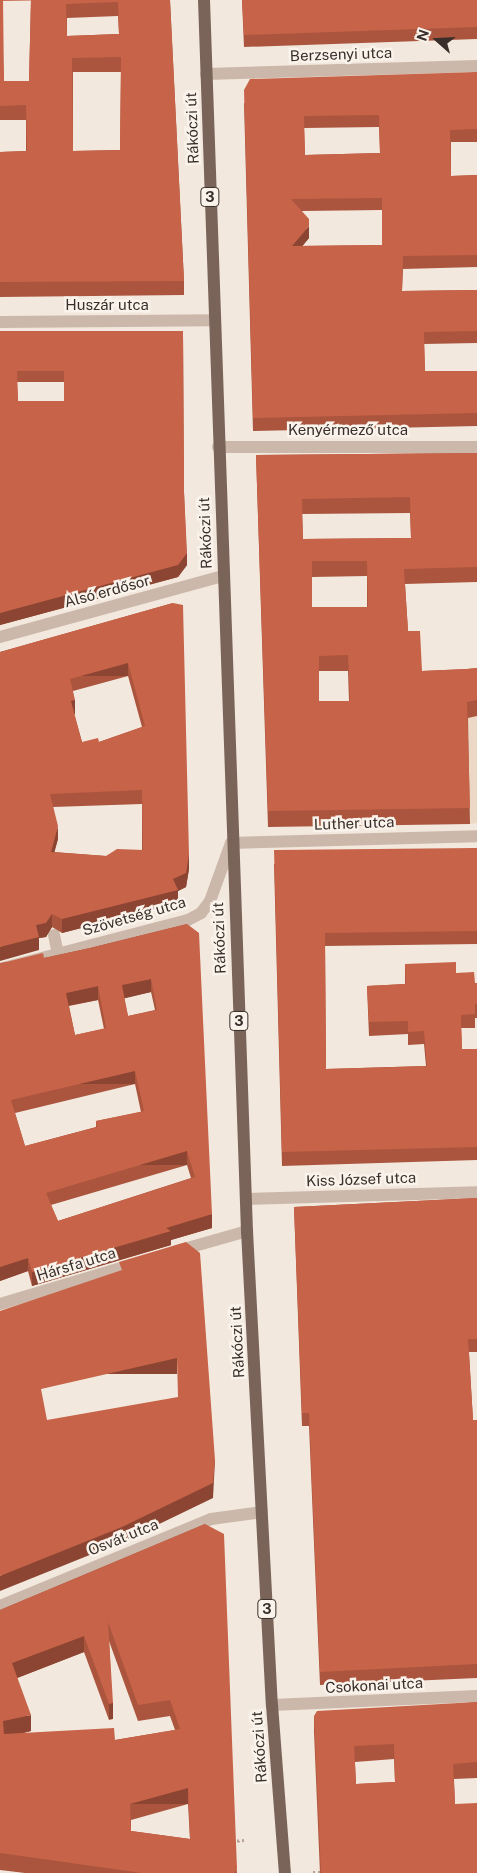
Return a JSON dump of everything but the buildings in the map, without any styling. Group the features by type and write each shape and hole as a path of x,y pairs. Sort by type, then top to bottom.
{"main road":[{"name":"Rákóczi út","path":"204,0 218,447 247,1231 272,1705 285,1873"}],"street":[{"name":"Berzsenyi utca","path":"206,74 477,66"},
{"name":"Huszár utca","path":"0,322 214,320"},
{"name":"Kenyérmező utca","path":"218,447 477,447"},
{"name":"Alsó erdősor","path":"0,637 223,576"},
{"name":"Luther utca","path":"232,843 477,836"},
{"name":"Szövetség utca","path":"0,969 188,920 201,913 210,901 232,843"},
{"path":"54,934 58,954"},
{"name":"Kiss József utca","path":"246,1199 477,1192"},
{"path":"162,1255 247,1231"},
{"name":"Hársfa utca","path":"0,1304 143,1261"},
{"name":"Osvát utca","path":"0,1606 211,1519 262,1512"},
{"name":"Csokonai utca","path":"272,1705 477,1696"}],"path":[{"path":"231,1831 231,1842 244,1840"},
{"path":"313,1872 327,1872"}],"shaded area":[{"path":"477,716 477,823 470,824 467,718"}]}
